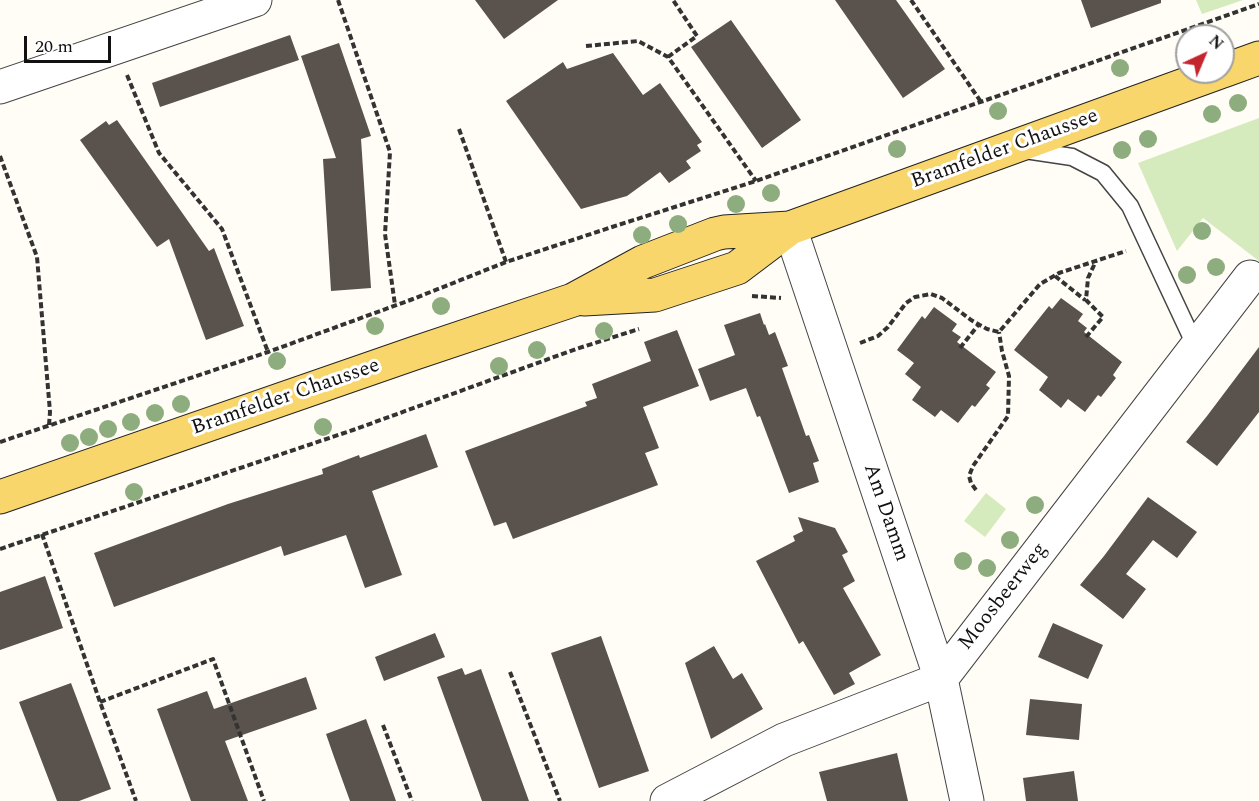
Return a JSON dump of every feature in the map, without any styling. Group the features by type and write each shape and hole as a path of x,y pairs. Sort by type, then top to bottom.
{"main road":[{"name":"Bramfelder Chaussee","path":"1235,66 1259,58"},
{"name":"Bramfelder Chaussee","path":"0,497 573,300 643,262 715,234 790,228 1185,84"}],"street":[{"path":"0,87 255,0"},
{"name":"Am Damm","path":"790,228 941,680 967,801"},
{"name":"Moosbeerweg","path":"941,680 1250,277"},
{"path":"667,801 784,740 941,680"}],"lane":[{"path":"1012,147 1072,157 1103,173 1130,206 1196,347"}],"path":[{"path":"338,0 390,152 385,234 395,305"},
{"path":"668,57 697,36 673,0"},
{"path":"911,0 981,102"},
{"path":"0,442 268,352 506,262 756,181 1259,4"},
{"path":"586,46 638,41 668,57 756,181"},
{"path":"116,48 159,153 222,229 268,352"},
{"path":"459,129 506,262"},
{"path":"0,156 37,257 50,412 49,425"},
{"path":"976,490 969,476 973,466 1008,416 1010,376 999,332 1040,284 1054,276 1125,252"},
{"path":"1086,300 1088,278 1096,261"},
{"path":"1054,276 1086,300 1103,317 1086,337"},
{"path":"860,343 878,336 888,327 906,303 915,297 931,294 942,298 978,324 999,332"},
{"path":"744,296 786,298"},
{"path":"960,348 978,324"},
{"path":"0,549 640,328"},
{"path":"42,534 136,801"},
{"path":"100,702 213,659 264,801"},
{"path":"510,672 560,801"},
{"path":"383,724 412,801"}],"green space":[{"path":"1196,0 1243,0 1202,14"},
{"path":"1259,118 1259,261 1203,218 1177,251 1138,163"},
{"path":"986,493 1006,509 985,537 964,521"}],"building":[{"path":"475,0 558,0 504,39"},
{"path":"835,0 896,0 945,69 903,98"},
{"path":"1081,0 1161,0 1161,3 1091,28"},
{"path":"731,20 801,120 762,148 691,47"},
{"path":"290,35 299,60 160,107 152,83"},
{"path":"339,43 371,136 361,139 371,288 331,291 323,159 336,158 301,56"},
{"path":"613,53 643,95 660,83 702,142 697,145 701,151 686,161 691,168 669,183 660,172 627,196 581,209 506,101 563,62 567,69"},
{"path":"117,120 209,251 214,248 244,326 206,340 169,239 157,247 80,140 106,121 109,125"},
{"path":"1061,298 1083,314 1078,321 1087,328 1084,332 1122,362 1113,375 1116,378 1101,397 1098,395 1085,412 1068,399 1061,408 1039,390 1048,377 1014,350 1049,306 1052,309"},
{"path":"934,307 957,324 952,331 961,337 957,342 996,372 986,385 990,388 975,407 972,405 958,423 941,410 935,417 912,400 921,387 905,374 914,363 897,350 922,316 925,319"},
{"path":"760,313 769,335 775,332 788,366 782,368 806,436 809,435 819,461 813,463 819,482 789,493 760,416 757,417 746,388 710,401 698,369 735,355 724,325"},
{"path":"677,330 699,386 643,407 659,448 645,453 658,485 513,539 506,522 494,526 465,451 587,406 585,402 597,398 592,384 651,361 644,342"},
{"path":"1259,347 1259,412 1217,466 1186,442"},
{"path":"426,434 438,467 372,491 402,575 365,588 346,535 284,556 281,546 114,607 94,553 228,504 323,474 322,469"},
{"path":"1148,497 1197,532 1177,558 1153,540 1126,574 1146,589 1123,619 1080,585"},
{"path":"798,517 835,528 848,552 842,555 855,581 843,588 881,655 849,673 855,684 834,695 803,641 799,644 756,561 795,541 793,536 803,531"},
{"path":"45,576 63,628 0,650 0,592"},
{"path":"1053,623 1103,645 1088,679 1038,657"},
{"path":"435,633 445,657 384,681 375,657"},
{"path":"601,636 649,771 599,788 551,653"},
{"path":"714,646 733,679 742,673 763,709 711,739 685,663"},
{"path":"462,668 465,675 481,669 529,801 482,801 437,677"},
{"path":"306,677 317,709 225,741 248,801 191,801 157,709 207,691 214,709"},
{"path":"71,683 111,789 79,801 57,801 19,702"},
{"path":"1030,699 1082,704 1079,740 1026,735"},
{"path":"366,719 396,801 350,801 326,734"},
{"path":"897,753 908,801 827,801 819,772"},
{"path":"1074,771 1078,801 1026,801 1023,778"}]}
